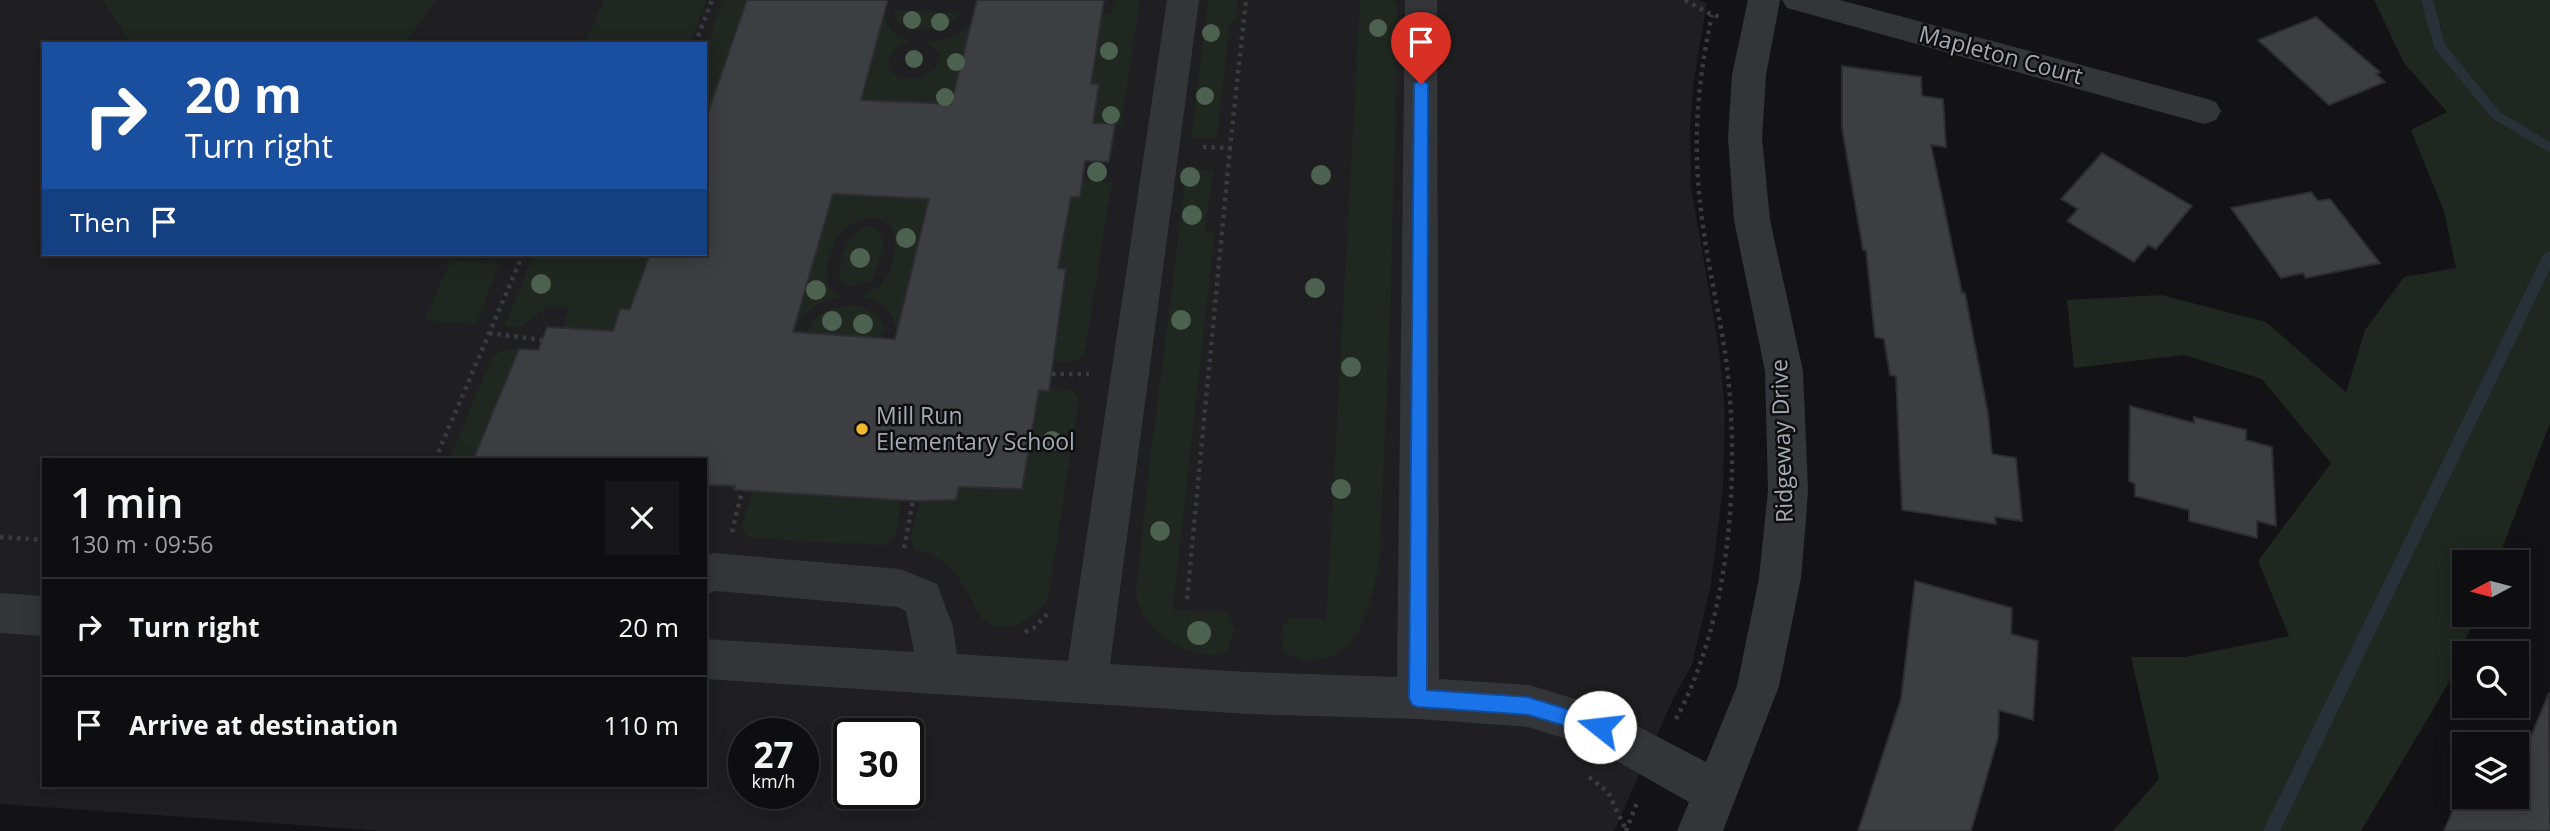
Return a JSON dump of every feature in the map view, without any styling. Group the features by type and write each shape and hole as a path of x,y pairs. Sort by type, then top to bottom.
{"street":[{"path":"1086,682 1183,0"},
{"path":"1418,698 1421,0"},
{"name":"Ridgeway Drive","path":"1700,831 1758,686 1780,578 1788,489 1784,371 1752,220 1745,138 1749,75 1764,0"},
{"name":"Mapleton Court","path":"1798,0 2204,111"},
{"path":"707,575 713,572 900,588 922,598 932,627 938,672"},
{"path":"0,613 42,616"},
{"path":"707,659 1248,693 1418,698 1528,706 1600,727 1716,792"}],"path":[{"path":"696,42 712,0"},
{"path":"1187,599 1246,0"},
{"path":"1626,831 1656,759 1699,674 1716,601 1732,477 1729,387 1721,317 1706,247 1698,160 1698,88 1712,15 1685,0"},
{"path":"1195,147 1230,148"},
{"path":"436,458 522,256"},
{"path":"489,333 542,340"},
{"path":"1052,374 1090,374 1088,387"},
{"path":"729,543 741,491"},
{"path":"902,560 913,501"},
{"path":"0,537 42,540"},
{"path":"1014,636 1034,628 1054,605"}],"shaded area":[{"name":"Mill Run Elementary School","path":"0,0 1699,0 1707,3 1694,79 1690,128 1691,187 1719,348 1725,411 1723,487 1711,584 1692,665 1674,697 1614,831 383,831 0,804"},
{"path":"103,0 436,0 406,42 129,42"},
{"path":"604,0 707,0 691,42 586,42"},
{"path":"723,0 747,0 709,108 707,108 707,44"},
{"path":"1114,0 1140,0 1121,125 1093,123 1099,85 1091,84 1102,14 1111,14"},
{"path":"1208,0 1238,0 1236,21 1230,22 1217,139 1191,138"},
{"path":"1360,0 1395,0 1398,19 1390,323 1380,556 1367,613 1353,639 1331,656 1299,662 1299,657 1288,656 1282,647 1283,626 1290,618 1326,619"},
{"path":"2374,0 2550,0 2550,423 2502,550 2452,550 2452,627 2471,627 2465,641 2452,641 2452,674 2448,684 2361,831 2113,831 2159,779 2131,657 2185,657 2289,636 2258,561 2331,463 2262,379 2184,355 2074,368 2067,300 2161,295 2266,322 2346,392 2365,330 2404,277 2456,268 2444,211 2411,130 2447,112 2404,63"},
{"path":"895,10 963,13 948,24 920,29 911,28 895,19"},
{"path":"883,16 893,33 911,41 895,49 888,61 892,73 912,79 925,76 940,62 939,52 925,42 948,38 971,26 951,104 861,100"},
{"path":"1187,168 1213,170 1205,231 1215,232 1173,610 1228,612 1234,631 1227,651 1215,654 1189,650 1163,637 1144,617 1136,590"},
{"path":"1082,180 1112,182 1084,356 1073,362 1054,361 1066,269 1058,268 1071,197"},
{"path":"833,194 929,199 897,329 884,307 861,296 881,284 892,263 895,240 889,225 878,218 864,218 849,226 837,239 829,259 828,285 833,292 842,296 814,306 795,324"},
{"path":"869,226 877,229 883,242 871,281 851,286 843,284 838,276 846,246 855,233"},
{"path":"533,256 649,256 630,309 620,309 613,331 562,328 570,308 549,306 520,327 504,327"},
{"path":"451,261 500,264 476,323 424,320"},
{"path":"846,306 860,306 879,316 883,331 879,338 807,333 812,321 817,317"},
{"path":"505,349 519,349 474,458 450,458 493,355"},
{"path":"1039,390 1073,390 1079,400 1048,599 1028,619 1019,624 1001,627 983,619 965,587 948,566 933,555 916,551 910,538 920,501 956,500 959,487 1022,489"},
{"path":"753,491 901,500 895,537 886,545 749,538 741,528"}],"building":[{"name":"Mill Run Elementary School","path":"747,0 888,0 861,100 951,104 977,0 1104,0 1091,84 1099,84 1093,123 1115,124 1109,162 1085,161 1080,197 1071,197 1058,268 1066,269 1049,391 1039,390 1022,489 959,487 956,500 913,501 734,490 735,486 707,485 707,458 474,458 519,349 538,350 547,327 613,331 620,309 630,309 649,256 707,256 707,115","holes":["833,194 929,199 895,339 793,332"]},
{"path":"2316,17 2380,72 2376,74 2385,82 2329,105 2258,40"},
{"path":"1842,66 1921,77 1922,96 1943,99 1946,147 1931,145 1962,293 1965,293 1988,414 1992,454 2016,458 2022,521 1995,517 1996,524 1902,510 1896,376 1890,375 1884,339 1875,337 1866,250 1863,250 1842,128"},
{"path":"2102,153 2192,206 2156,249 2148,245 2134,262 2067,221 2078,209 2061,199"},
{"path":"2311,192 2318,201 2330,199 2380,263 2306,278 2303,273 2281,278 2231,208"},
{"path":"2130,406 2194,423 2194,417 2246,430 2246,440 2272,447 2276,526 2257,521 2257,538 2189,521 2189,510 2135,496 2135,484 2129,481"},
{"path":"1915,581 2012,608 2011,634 2038,641 2033,720 1999,710 1998,738 1971,831 1858,831 1901,699"},
{"path":"2549,693 2550,831 2444,831 2453,809 2529,809 2529,741"}],"waterway":[{"path":"2427,0 2439,46 2496,115 2550,148"},
{"path":"2271,831 2550,255"}],"place":[{"name":"Mill Run Elementary School","path":"862,429"}],"route":[{"path":"1421,84 1418,698 1528,706 1600,727"}]}
